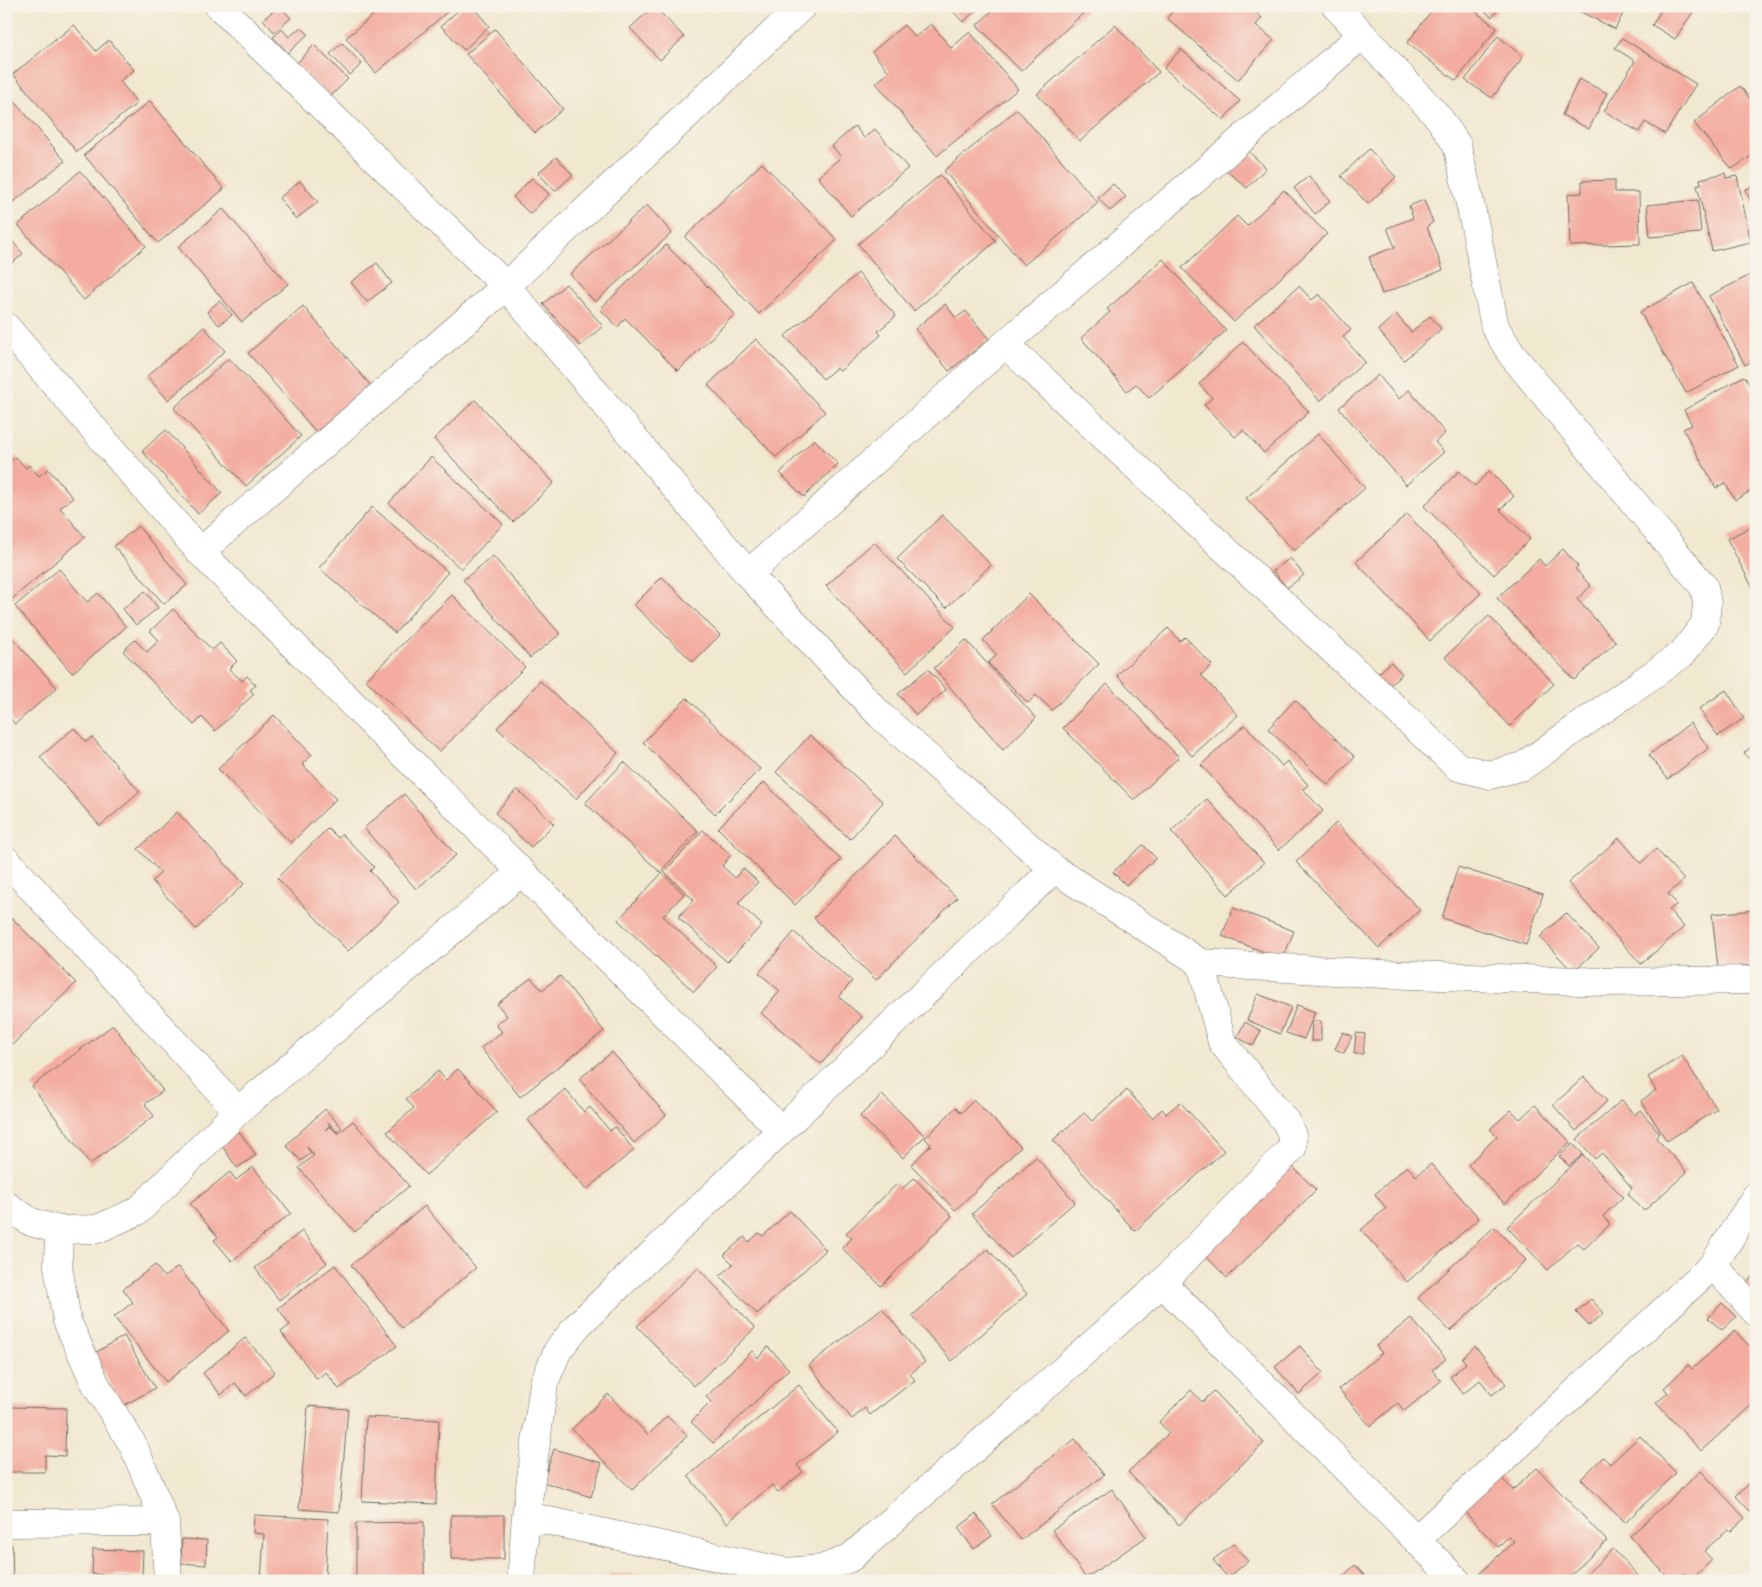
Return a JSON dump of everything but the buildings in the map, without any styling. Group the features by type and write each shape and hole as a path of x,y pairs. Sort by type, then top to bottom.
{"street":[{"path":"219,6 506,286 748,574 881,716 1054,869 1201,963 1384,974 1606,982 1756,980"},
{"path":"200,552 506,286 802,6"},
{"path":"1005,344 1458,767 1490,775 1523,766 1682,654 1705,624 1707,603 1704,587 1512,355 1495,327 1457,145 1439,118 1336,6"},
{"path":"748,574 1005,344 1362,35"},
{"path":"6,327 200,552 781,1130"},
{"path":"6,860 238,1111"},
{"path":"521,1581 526,1516 544,1383 558,1350 578,1325 1054,869"},
{"path":"6,1205 31,1222 59,1230 97,1229 138,1211 238,1111 521,872"},
{"path":"526,1516 786,1572 822,1569 850,1558 1162,1283 1292,1148 1292,1135 1286,1122 1222,1042 1201,963"},
{"path":"1417,1539 1713,1265 1756,1196"},
{"path":"59,1230 58,1266 67,1321 96,1385 133,1445 165,1522 168,1581"},
{"path":"1713,1265 1756,1312"},
{"path":"1162,1283 1457,1581"},
{"path":"6,1523 165,1522"}]}
